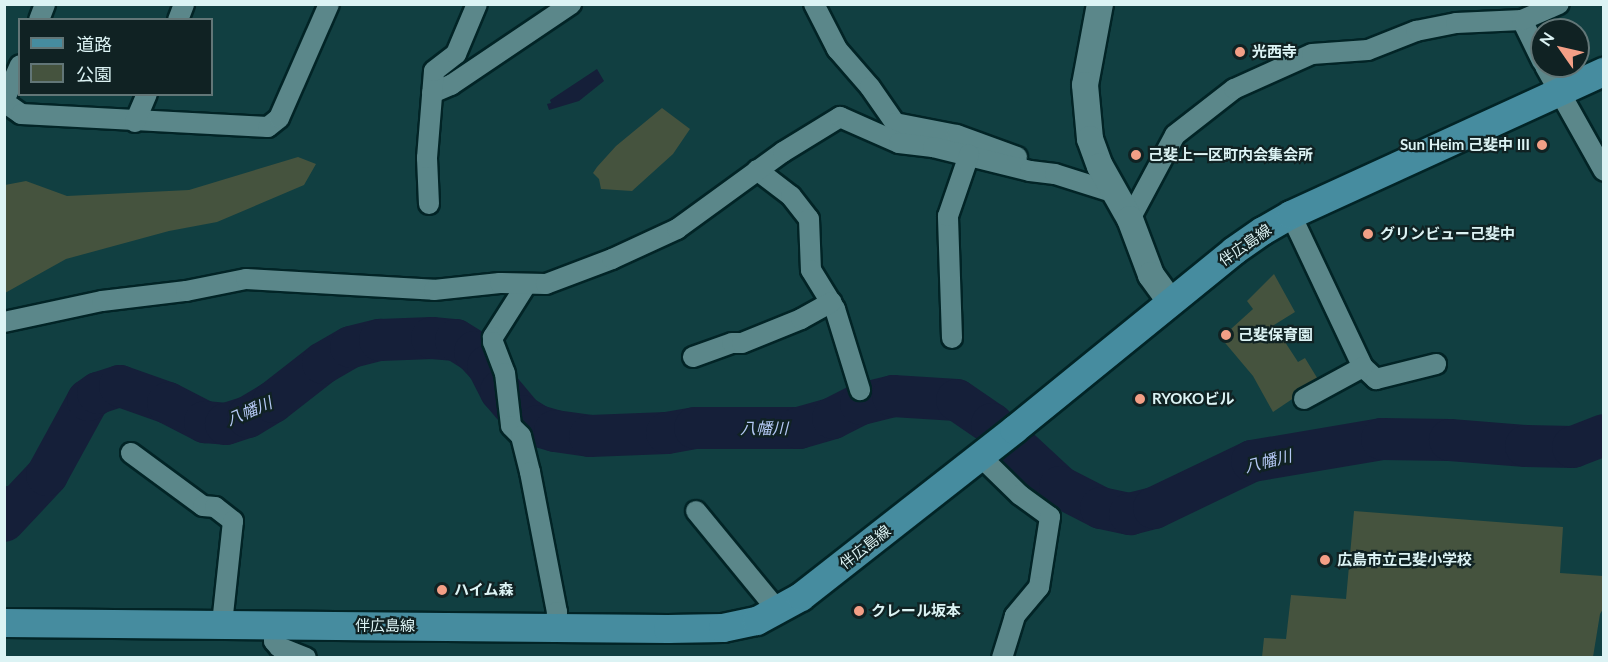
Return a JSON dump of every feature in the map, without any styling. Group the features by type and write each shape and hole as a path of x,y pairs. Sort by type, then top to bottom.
{"main road":[{"name":"伴広島線","path":"4,623 723,628 757,621 778,612 801,597 996,444 1234,251 1291,215 1604,72"}],"street":[{"path":"18,70 4,102 21,114 135,122 268,127 279,118 329,4"},
{"path":"429,204 427,158 434,71 456,54 477,4"},
{"path":"432,93 451,85 572,4"},
{"path":"814,4 837,49 870,87 895,123 957,135 1055,174 1115,193"},
{"path":"1100,4 1085,85 1087,121 1093,152 1130,219 1151,275 1171,303"},
{"path":"1130,219 1175,135 1234,89 1312,54 1368,50 1416,31 1456,23 1522,20 1559,4"},
{"path":"1522,20 1530,36"},
{"path":"1552,78 1604,171"},
{"path":"135,122 146,96"},
{"path":"4,322 102,301 186,291 246,279 434,290 500,283 546,284 612,259 677,229 757,170 840,117 899,143 969,155 1030,171 1055,174"},
{"path":"951,338 948,216 969,155"},
{"path":"757,170 791,196 806,213 811,226 811,270 832,302 860,390"},
{"path":"1291,215 1300,240 1363,367 1376,378 1436,364"},
{"path":"526,285 493,337 506,382 510,423 521,436 530,472 557,612 556,628"},
{"path":"693,357 742,343 801,319 832,302"},
{"path":"1304,399 1363,367"},
{"path":"996,444 1012,489 1050,517 1038,587 1015,616 1002,657"},
{"path":"131,453 203,506 215,507 233,521 222,624"},
{"path":"696,511 778,612"},
{"path":"274,625 274,641 279,647 306,657"}],"green space":[{"path":"662,108 690,129 673,154 632,191 601,189 599,179 593,173 597,167 616,146"},
{"path":"298,157 316,164 304,185 217,222 169,231 66,259 5,293 5,185 26,181 67,196 189,190"},
{"path":"1274,274 1295,312 1274,325 1298,362 1305,358 1319,381 1273,412 1253,376 1221,338 1253,309 1247,301"},
{"path":"1354,511 1563,527 1560,573 1603,576 1603,609 1600,614 1593,657 1262,657 1264,638 1286,639 1291,595 1346,599"}],"water":[{"path":"597,69 604,81 579,101 549,110 547,104 551,103 550,100"},
{"path":"47,475 36,497 5,529 5,486 31,487"}],"waterway":[{"name":"八幡川","path":"4,521 47,475 88,400 98,393 120,386 168,403 205,422 226,424 248,417 273,402 323,363 351,347 380,340 432,338 456,340 475,352 488,366 501,391 522,416 538,426 590,436 667,433 695,428 799,428 833,418 861,404 893,396 957,400 992,424 1060,487 1101,508 1130,514 1154,508 1252,461 1382,439 1450,440 1573,447 1604,435"}],"place":[{"name":"光西寺","path":"1240,52"},
{"name":"Sun Heim 己斐中 III","path":"1542,145"},
{"name":"己斐上一区町内会集会所","path":"1136,155"},
{"name":"グリンビュー己斐中","path":"1368,234"},
{"name":"己斐保育園","path":"1226,335"},
{"name":"RYOKOビル","path":"1140,399"},
{"name":"広島市立己斐小学校","path":"1325,560"},
{"name":"ハイム森","path":"442,590"},
{"name":"クレール坂本","path":"859,611"}]}
